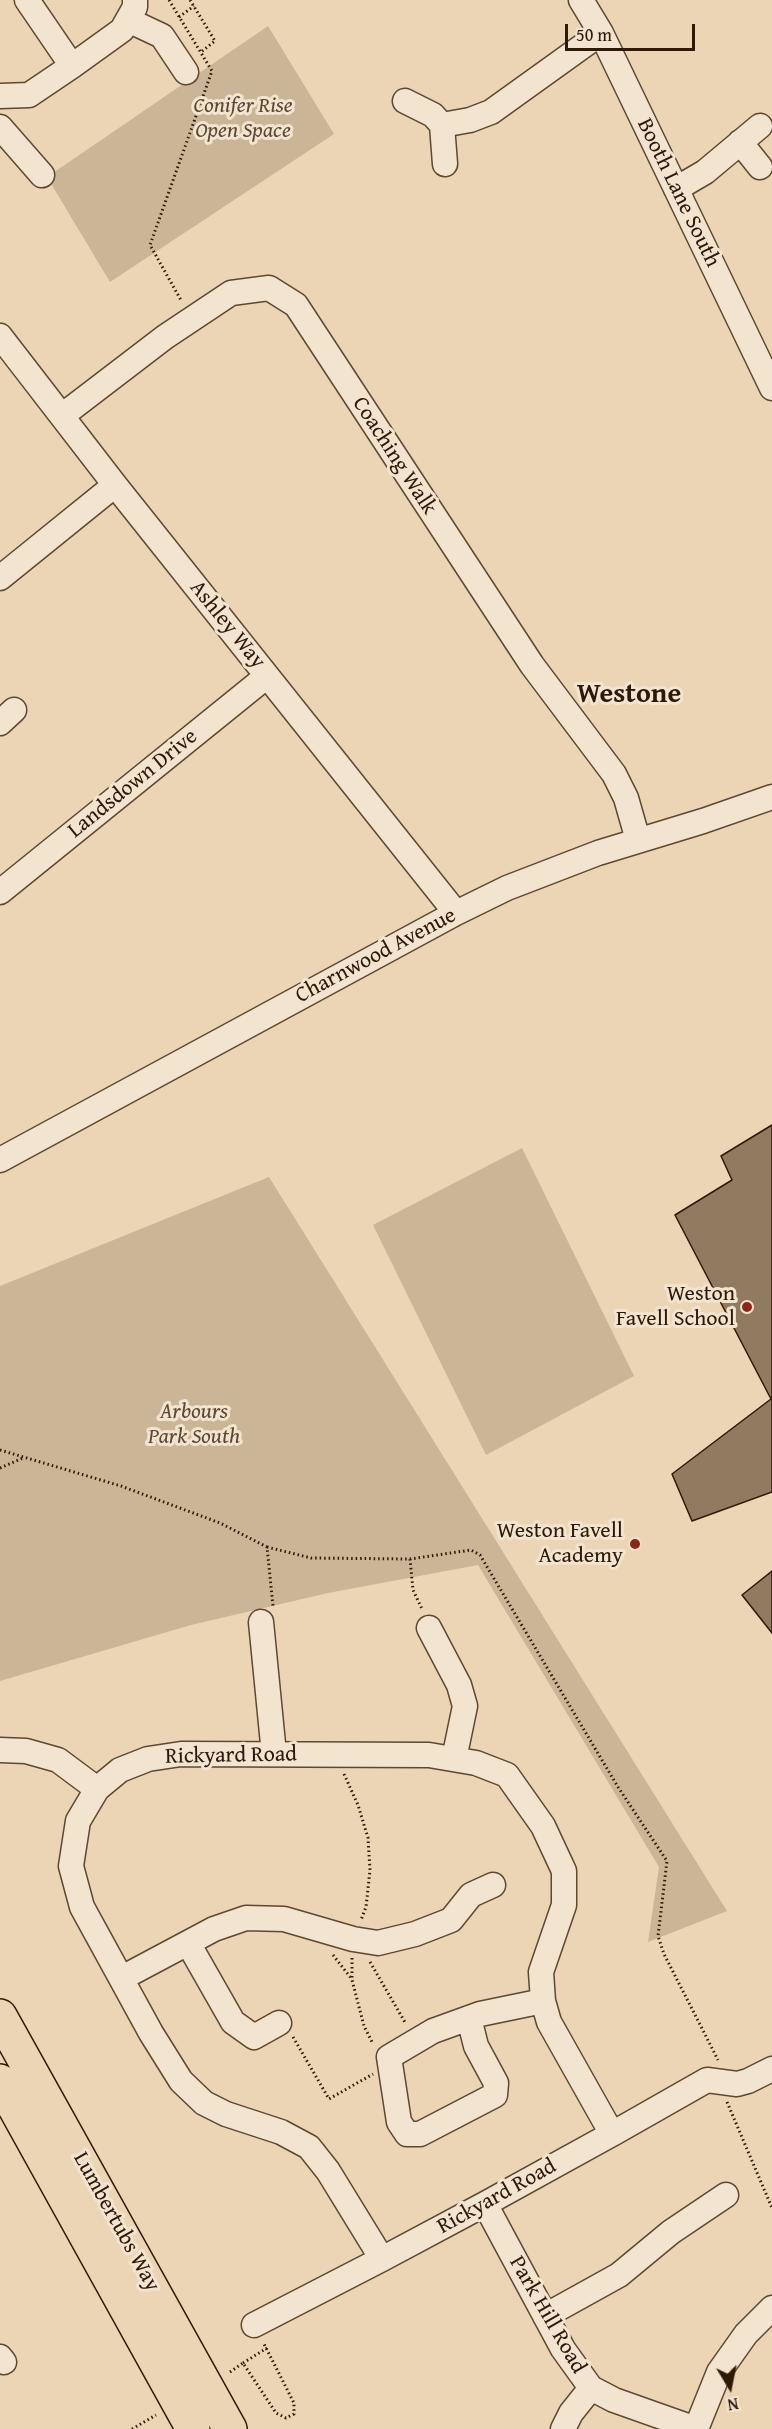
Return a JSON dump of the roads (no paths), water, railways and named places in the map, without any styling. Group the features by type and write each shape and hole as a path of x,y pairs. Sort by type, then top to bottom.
{"highway":[{"name":"Lumbertubs Way","path":"0,2016 230,2429"},
{"name":"Lumbertubs Way","path":"0,2081 193,2429"}],"street":[{"path":"27,0 72,66"},
{"name":"Booth Lane South","path":"581,0 601,33 772,388"},
{"path":"0,96 29,95 122,30 132,10 162,36 186,72"},
{"path":"442,125 470,120 491,112 601,33"},
{"path":"405,101 433,115 442,125 445,164"},
{"path":"676,189 698,177 760,126"},
{"path":"0,127 42,175"},
{"path":"740,142 760,167"},
{"name":"Coaching Walk","path":"63,415 192,319 231,293 268,288 296,305 532,665 614,774 626,798 638,840"},
{"name":"Ashley Way","path":"0,336 115,485 456,913"},
{"path":"0,578 115,485"},
{"name":"Landsdown Drive","path":"0,892 267,676"},
{"name":"Charnwood Avenue","path":"0,1160 456,913 542,874 772,797"},
{"path":"261,1622 274,1754"},
{"path":"429,1628 459,1685 465,1706 454,1759"},
{"path":"0,1750 26,1751 58,1760 98,1789"},
{"name":"Rickyard Road","path":"382,2259 328,2170 309,2147 281,2132 204,2103 181,2081 151,2033 82,1906 71,1866 78,1821 98,1789 120,1770 148,1759 182,1754 429,1755 476,1763 507,1775 543,1826 564,1871 564,1905 541,1972 543,2001 549,2022 612,2134"},
{"path":"122,1978 214,1929 246,1918 284,1919 353,1939 378,1942 415,1934 451,1920 471,1895 493,1885"},
{"path":"188,1943 233,2022 254,2037 279,2023"},
{"path":"469,2018 476,2046 496,2083 495,2095 420,2134 407,2134 399,2122 389,2057 433,2031 469,2018 543,2001"},
{"name":"Rickyard Road","path":"254,2325 485,2204 707,2080 737,2084 772,2069"},
{"path":"545,2316 620,2275 671,2232 726,2195"},
{"name":"Park Hill Road","path":"485,2204 563,2349 591,2388 614,2400 696,2429"},
{"path":"696,2429 719,2372 746,2334 772,2308"},
{"path":"563,2429 571,2413 591,2388"}],"place":[{"name":"Weston Favell School","path":"747,1307"},
{"name":"Weston Favell Academy","path":"635,1544"}],"district":[{"name":"Westone","path":"629,695"}],"park label":[{"name":"Conifer Rise Open Space","path":"243,118"},
{"name":"Arbours Park South","path":"194,1424"}]}
